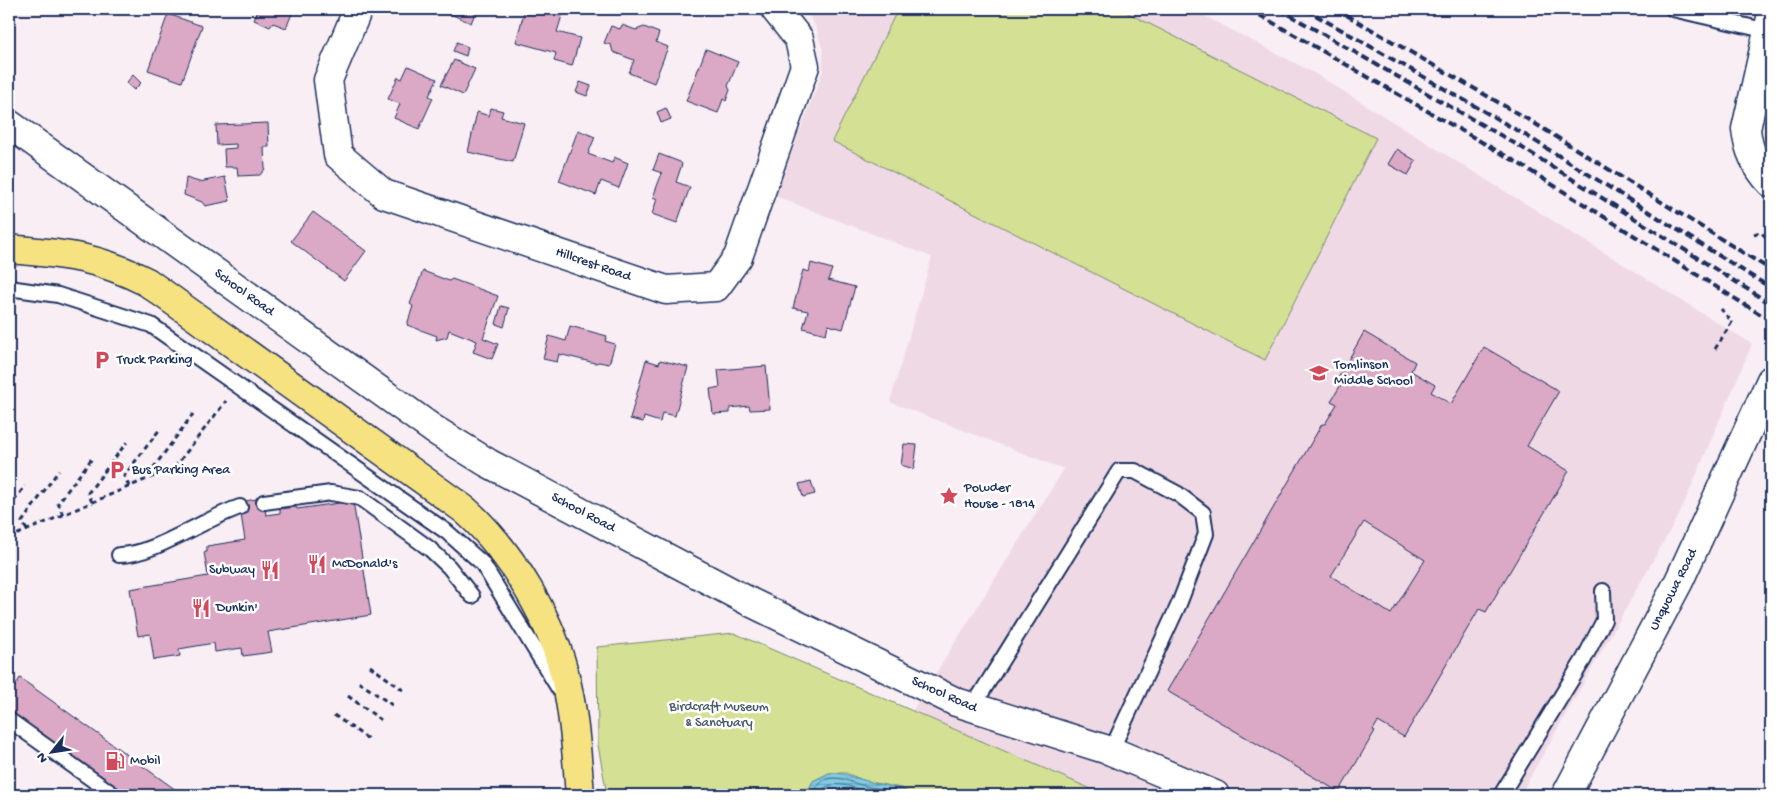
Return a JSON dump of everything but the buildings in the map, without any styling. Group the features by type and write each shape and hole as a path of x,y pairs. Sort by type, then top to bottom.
{"highway":[{"path":"9,248 81,256 102,262 147,282 465,510 486,529 503,550 536,605 560,658 572,711 580,795"}],"street":[{"name":"Hillcrest Road","path":"358,9 328,80 338,155 384,194 666,290 716,287 738,257 805,66 799,39 775,9"},
{"path":"1770,24 1746,129 1747,144 1752,158 1771,183"},
{"name":"School Road","path":"9,124 433,428 488,463 752,603 972,708 1111,751 1215,795"},
{"name":"Unquowa Road","path":"1566,795 1679,581 1743,445 1771,380"}],"lane":[{"path":"1673,9 1770,24"},
{"path":"9,288 58,294 152,325 447,532 482,563 572,711"},
{"path":"972,708 1118,472 1135,471 1178,494 1203,513 1206,534 1179,604 1111,751"},
{"path":"264,502 331,492 360,498 430,549 453,572 472,596"},
{"path":"119,555 129,555 148,548 218,514 240,507"},
{"path":"1502,795 1584,658 1604,620 1603,591"},
{"path":"9,720 114,795"}],"path":[{"path":"1754,234 1760,232 1771,241"},
{"path":"1715,349 1732,322 1721,309"},
{"path":"9,538 175,467 227,400"},
{"path":"153,476 151,471 193,414"},
{"path":"129,486 124,476 160,429"},
{"path":"92,502 88,494 127,442"},
{"path":"63,515 58,504 92,457"},
{"path":"26,530 22,522 59,470"},
{"path":"9,508 25,486"},
{"path":"370,666 403,690"},
{"path":"359,682 392,705"},
{"path":"348,696 381,720"},
{"path":"334,715 368,739"}],"shaded area":[{"name":"Tomlinson Middle School","path":"804,9 1191,9 1314,73 1752,344 1680,513 1520,795 1105,795 912,711 1064,469 890,402 932,257 775,196 823,71 823,51 816,27"}],"green space":[{"path":"898,9 1120,9 1376,138 1265,360 832,141"},
{"name":"Birdcraft Museum & Sanctuary","path":"734,633 1105,795 912,795 901,788 865,781 846,773 829,773 813,781 806,795 607,795 598,745 597,647"}],"water":[{"path":"829,773 845,774 896,788 912,795 806,795 813,781"}],"railway":[{"path":"1249,9 1513,160 1771,321"},
{"path":"1279,9 1521,147 1771,304"},
{"path":"1305,9 1527,136 1771,288"},
{"path":"1336,9 1534,123 1771,270"}],"place":[{"name":"Truck Parking","path":"102,360"},
{"name":"Tomlinson Middle School","path":"1319,373"},
{"name":"Bus Parking Area","path":"117,470"},
{"name":"Powder House - 1814","path":"949,496"},
{"name":"McDonald's","path":"317,564"},
{"name":"Subway","path":"270,570"},
{"name":"Dunkin'","path":"201,608"},
{"name":"Mobil","path":"115,761"}]}
